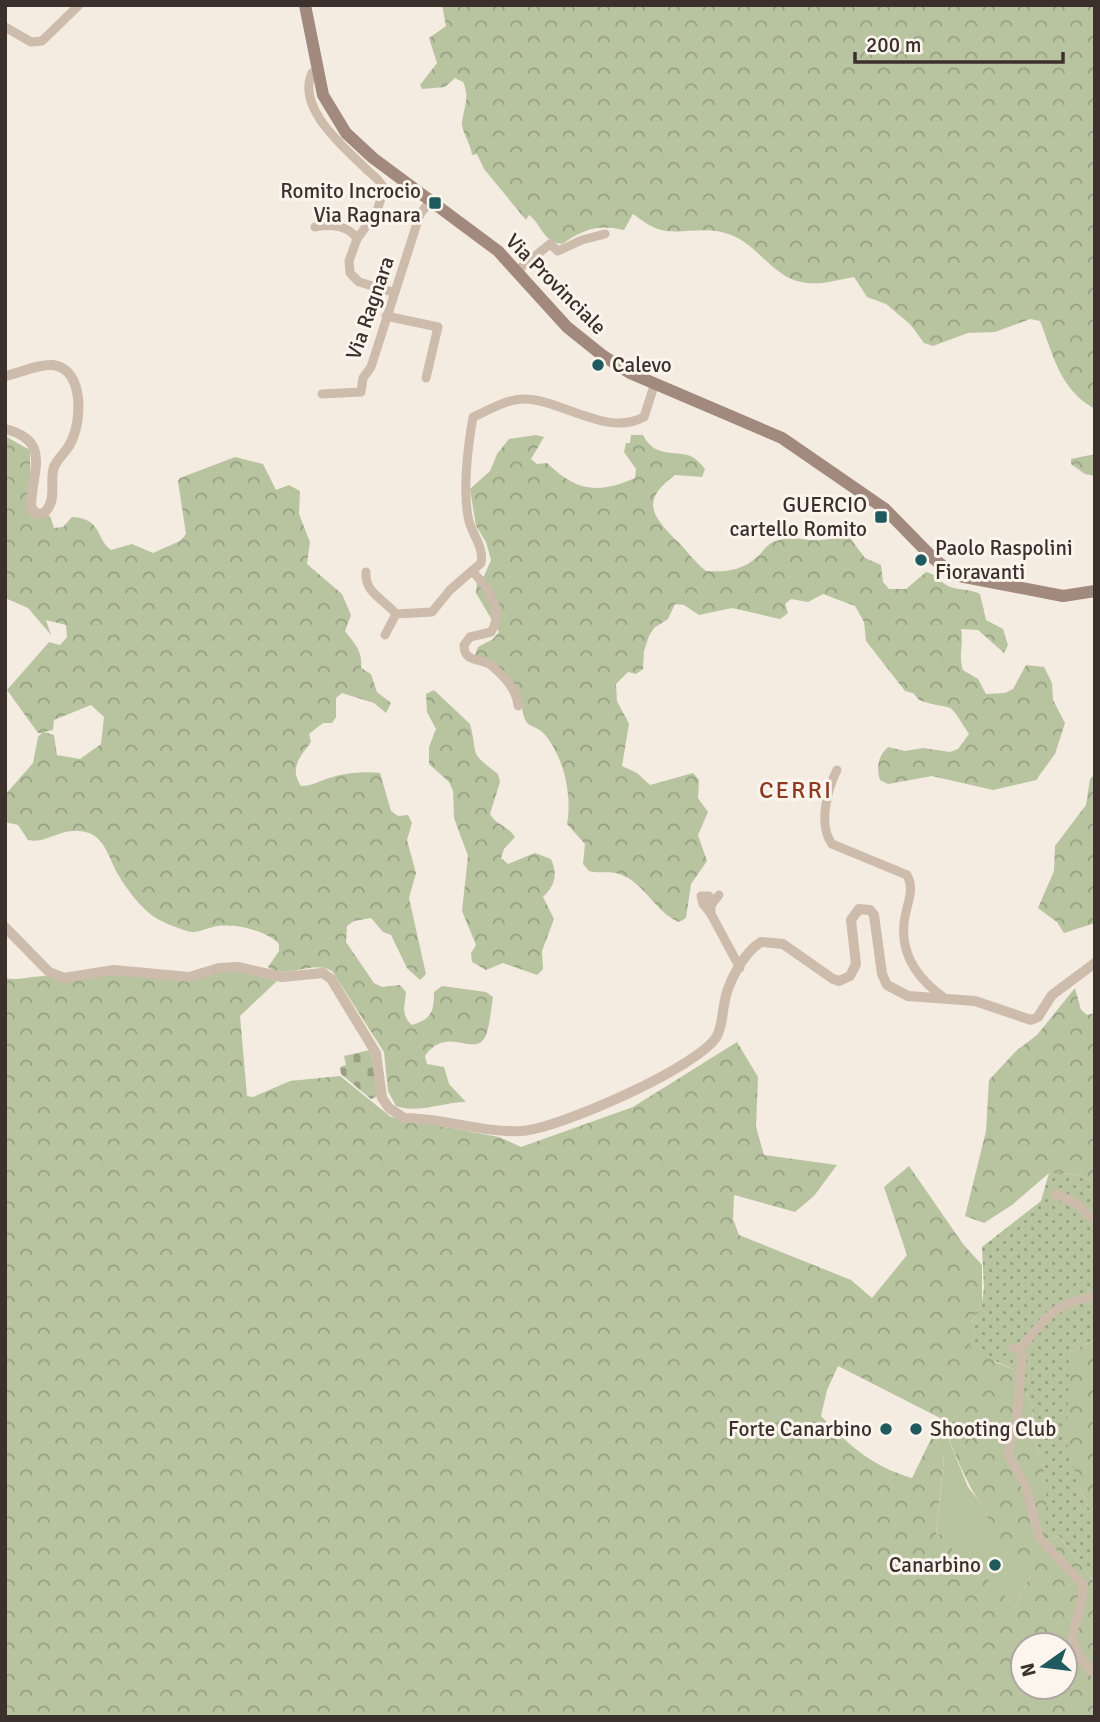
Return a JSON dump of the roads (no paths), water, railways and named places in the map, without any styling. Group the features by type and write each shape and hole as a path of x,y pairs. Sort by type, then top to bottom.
{"main road":[{"name":"Via Provinciale","path":"305,5 317,72 328,107 346,133 430,201 492,246 518,270 584,342 623,369 782,438 885,509 933,558 954,575 1063,596 1095,591"}],"street":[{"path":"5,27 31,42 42,41 79,5"},
{"path":"317,72 312,73 308,89 317,113 338,141 384,189 377,211 357,239 349,261 350,274 359,282 393,292"},
{"name":"Via Ragnara","path":"322,394 361,392 363,378 370,367 421,214 430,201"},
{"path":"315,227 335,226 354,233 357,239"},
{"path":"518,270 550,244 558,251 582,240 605,234"},
{"path":"386,316 438,327 426,378"},
{"path":"5,376 40,365 52,365 70,374 76,384 74,435 55,464 51,502 44,513 36,514 31,506 37,458 35,449 25,437 5,429"},
{"path":"366,572 365,580 373,592 396,614 432,612 450,590 481,563 482,556 469,521 467,498 468,445 473,417 510,402 527,399 598,420 617,423 637,420 644,417 655,383"},
{"path":"472,572 494,599 496,617 491,632 470,637 464,645 464,652 470,659 493,667 515,691 518,706"},
{"path":"385,635 396,614"},
{"path":"837,770 824,816 830,842 867,860 907,874 911,883 911,895 903,939 908,961 922,980 943,998"},
{"path":"716,899 711,914 740,968"},
{"path":"5,927 49,972 64,978 114,970 189,977 219,968 238,967 282,977 323,973 331,979 376,1054 381,1093 389,1108 404,1118 525,1131 603,1105 671,1071 706,1049 720,1029 727,989 755,946 761,942 774,941 792,948 833,979 844,980 850,976 856,964 851,920 856,911 867,909 874,915 882,974 887,985 908,996 975,1001 1031,1020 1038,1017 1052,995 1095,963"},
{"path":"1055,1194 1075,1202 1095,1222"},
{"path":"1095,1297 1078,1299 1046,1315 1017,1348 1017,1420 1008,1454 1023,1479 1041,1541 1083,1585 1072,1642 1077,1656 1095,1674"}],"place":[{"name":"Romito Incrocio Via Ragnara","path":"435,203"},
{"name":"Calevo","path":"598,365"},
{"name":"GUERCIO cartello Romito","path":"881,517"},
{"name":"Paolo Raspolini Fioravanti","path":"921,560"},
{"name":"Forte Canarbino","path":"886,1429"},
{"name":"Shooting Club","path":"916,1429"},
{"name":"Canarbino","path":"995,1565"}],"district":[{"name":"CERRI","path":"796,790"}]}
